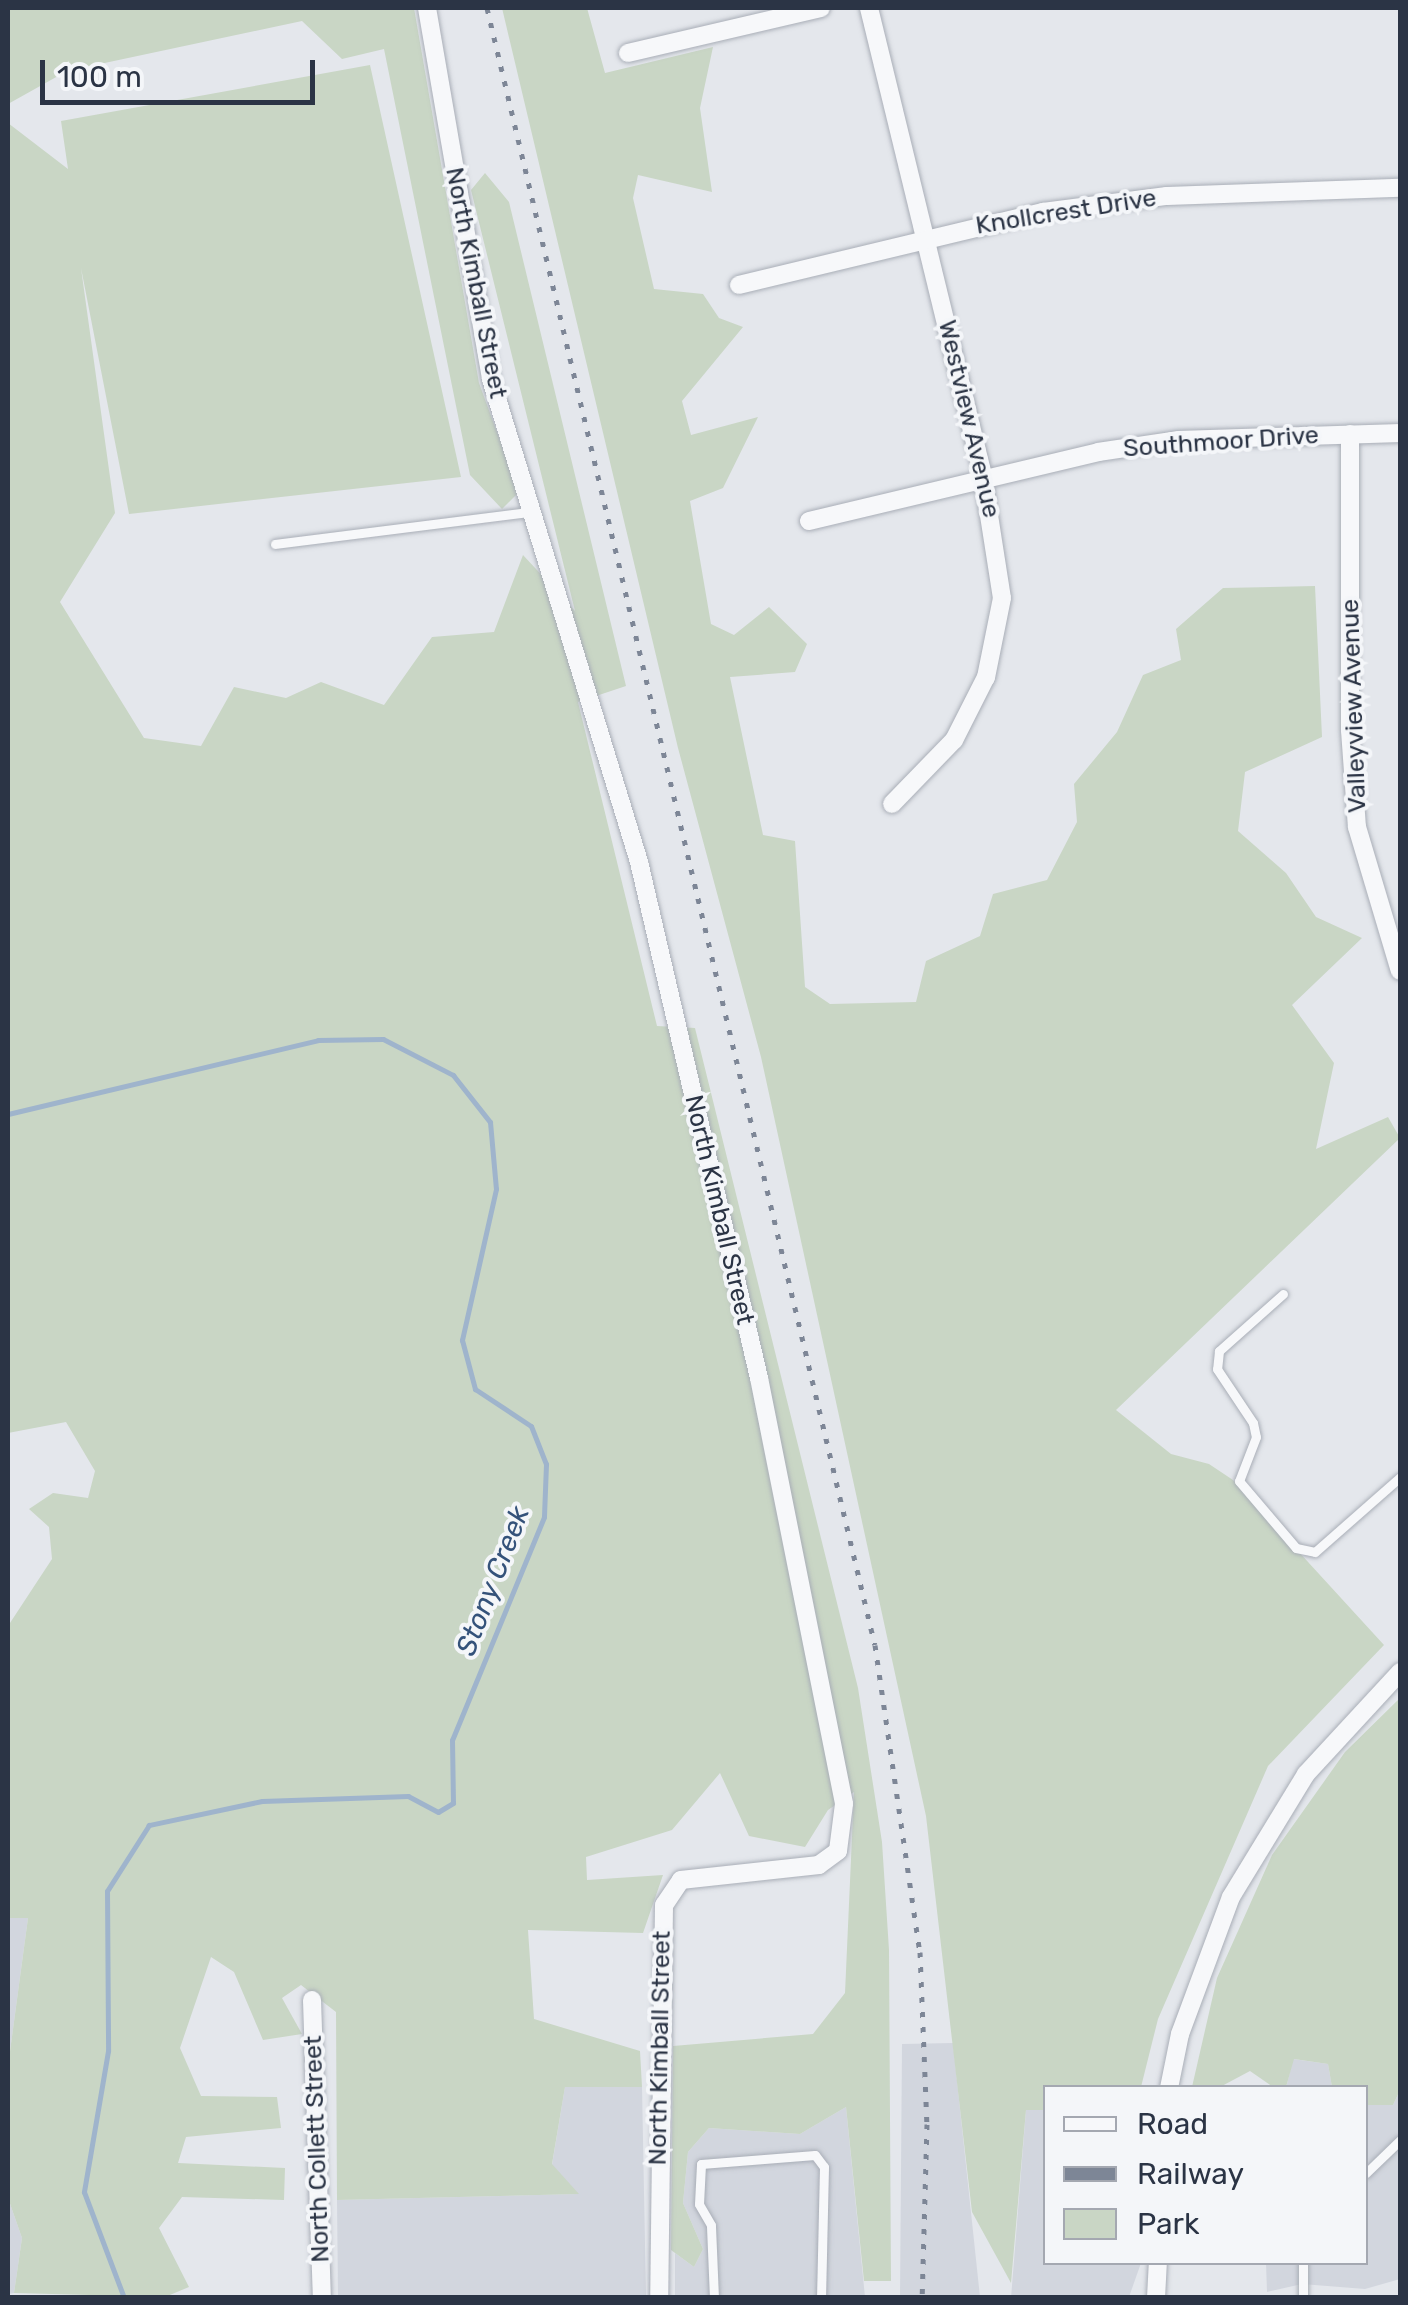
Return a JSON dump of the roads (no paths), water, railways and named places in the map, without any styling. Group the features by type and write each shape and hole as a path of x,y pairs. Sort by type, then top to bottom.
{"street":[{"name":"North Kimball Street","path":"428,8 491,379 639,862 759,1378 844,1804 838,1851 818,1865 681,1880 664,1905 659,2298"},
{"path":"628,53 821,8"},
{"name":"Westview Avenue","path":"869,8 983,478 1002,598 986,677 954,740 892,804"},
{"name":"Knollcrest Drive","path":"739,285 926,238 1167,196 1400,188"},
{"name":"Southmoor Drive","path":"809,521 983,478 1179,440 1400,433"},
{"name":"Valleyview Avenue","path":"1350,434 1350,730 1357,827 1400,971"},
{"path":"1170,2085 1180,2034 1231,1897 1306,1774 1400,1672"},
{"name":"North Collett Street","path":"312,2000 322,2298"},
{"path":"1156,2298 1158,2265"}],"lane":[{"path":"275,544 534,512"},
{"path":"1283,1294 1219,1352 1217,1369 1253,1423 1256,1438 1239,1482 1296,1548 1316,1552 1400,1477"},
{"path":"1368,2171 1400,2140"},
{"path":"714,2298 711,2226 698,2204 698,2167 704,2160 815,2155 824,2167 821,2298"},
{"path":"1303,2298 1304,2265"}],"waterway":[{"name":"Stony Creek","path":"8,1114 318,1040 383,1039 453,1075 490,1122 496,1189 462,1340 475,1389 531,1426 546,1464 544,1517 452,1740 453,1803 438,1812 408,1796 262,1801 149,1825 107,1891 108,2051 84,2192 124,2298"}],"railway":[{"path":"487,8 875,1645 920,1952 927,2124 922,2298"}]}
